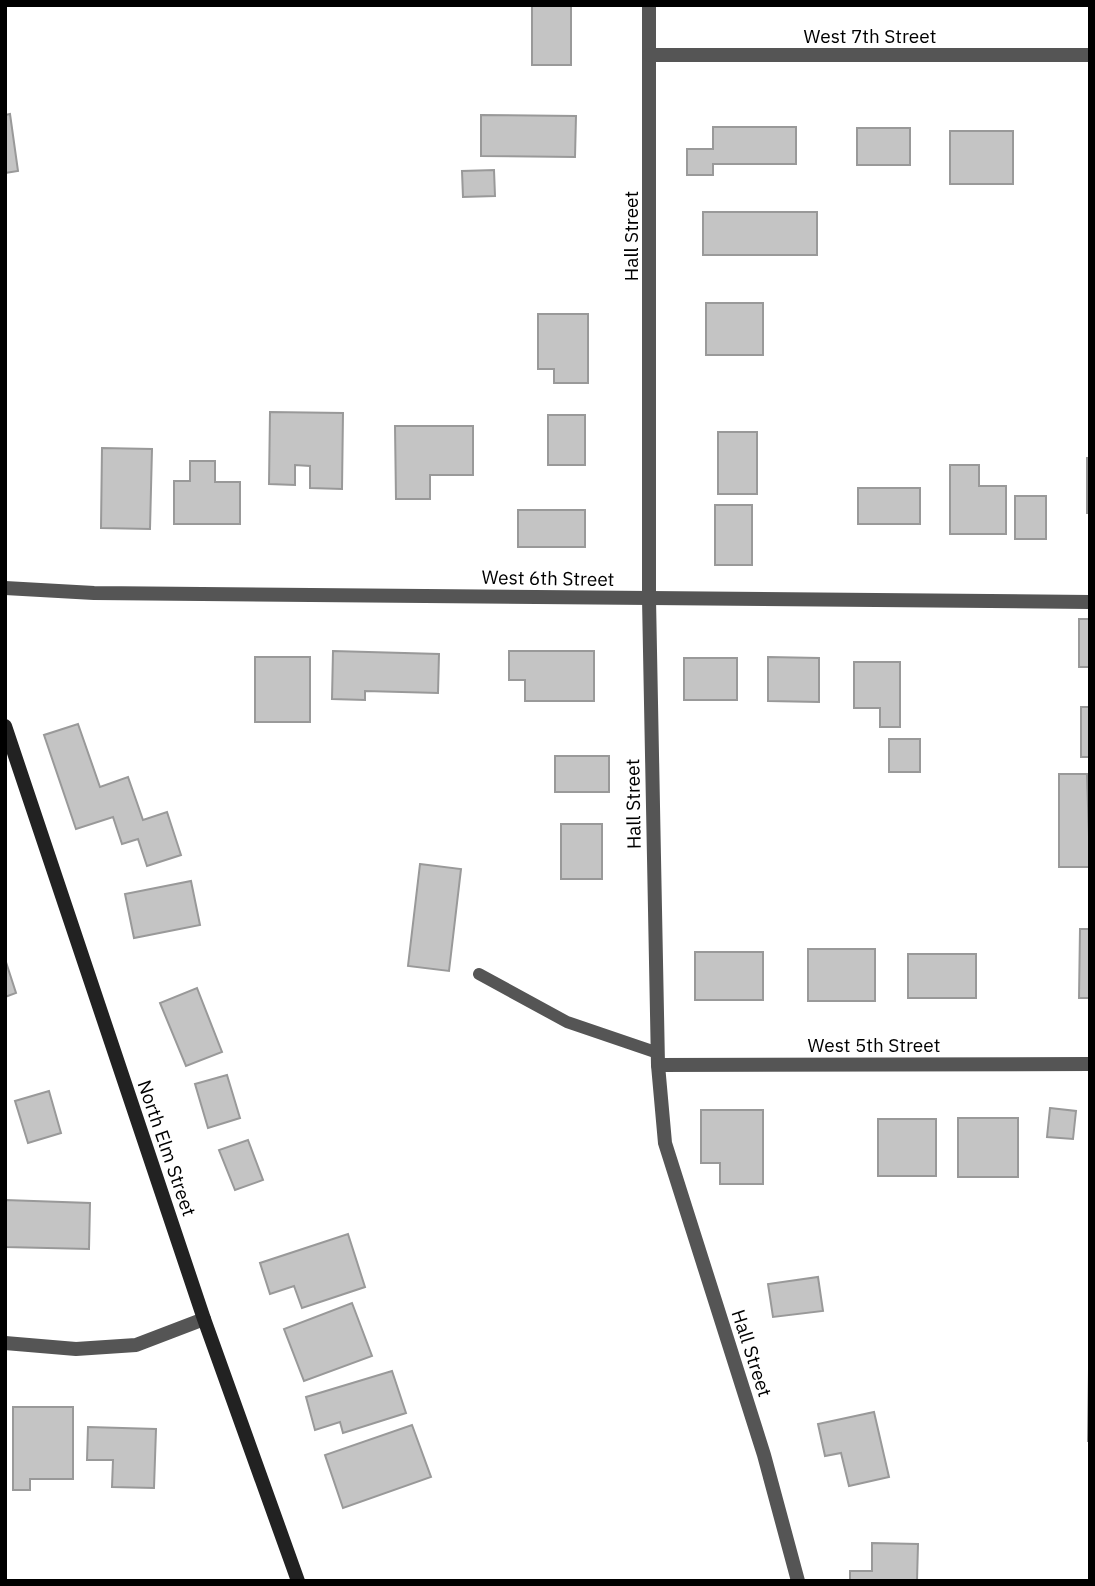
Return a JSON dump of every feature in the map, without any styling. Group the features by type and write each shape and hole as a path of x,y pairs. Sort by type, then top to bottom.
{"street":[{"name":"Hall Street","path":"649,5 649,599 658,1059 665,1143 764,1455 798,1581"},
{"name":"West 7th Street","path":"650,55 1090,55"},
{"name":"West 6th Street","path":"5,588 94,593 1090,602"},
{"name":"North Elm Street","path":"5,726 204,1319 298,1581"},
{"name":"West 5th Street","path":"658,1059 1090,1064"},
{"path":"5,1343 76,1349 136,1345 204,1319"}],"lane":[{"path":"479,974 567,1022 658,1059"}],"building":[{"path":"532,5 571,5 571,65 532,65"},
{"path":"10,114 18,171 5,173 5,115"},
{"path":"481,115 576,116 575,157 481,156"},
{"path":"713,127 796,127 796,164 713,164 713,175 687,175 687,149 713,149"},
{"path":"857,128 910,128 910,165 857,165"},
{"path":"950,131 1013,131 1013,184 950,184"},
{"path":"494,170 495,196 463,197 462,171"},
{"path":"703,212 817,212 817,255 703,255"},
{"path":"706,303 763,303 763,355 706,355"},
{"path":"538,314 588,314 588,383 554,383 554,369 538,369"},
{"path":"270,412 343,413 342,489 310,488 310,466 295,465 295,485 269,484"},
{"path":"548,415 585,415 585,465 548,465"},
{"path":"395,426 473,426 473,475 430,475 430,499 396,499"},
{"path":"718,432 757,432 757,494 718,494"},
{"path":"102,448 152,449 150,529 101,528"},
{"path":"1087,458 1090,458 1090,513 1087,513"},
{"path":"190,461 215,461 215,482 240,482 240,524 174,524 174,481 190,481"},
{"path":"950,465 979,465 979,486 1006,486 1006,534 950,534"},
{"path":"858,488 920,488 920,524 858,524"},
{"path":"1015,496 1046,496 1046,539 1015,539"},
{"path":"715,505 752,505 752,565 715,565"},
{"path":"518,510 585,510 585,547 518,547"},
{"path":"1079,619 1090,619 1090,667 1079,667"},
{"path":"333,651 439,654 438,693 365,691 365,700 332,699"},
{"path":"509,651 594,651 594,701 525,701 525,680 509,680"},
{"path":"255,657 310,657 310,722 255,722"},
{"path":"768,657 819,658 819,702 768,701"},
{"path":"684,658 737,658 737,700 684,700"},
{"path":"854,662 900,662 900,727 880,727 880,708 854,708"},
{"path":"1081,707 1090,707 1090,757 1081,757"},
{"path":"78,724 100,787 128,777 143,820 167,812 181,855 147,866 138,839 122,844 113,817 76,829 44,735"},
{"path":"889,739 920,739 920,772 889,772"},
{"path":"555,756 609,756 609,792 555,792"},
{"path":"1059,774 1087,774 1090,867 1059,867"},
{"path":"561,824 602,824 602,879 561,879"},
{"path":"420,864 461,869 449,971 408,966"},
{"path":"191,881 200,925 134,938 125,894"},
{"path":"1080,929 1090,929 1090,998 1079,998"},
{"path":"808,949 875,949 875,1001 808,1001"},
{"path":"695,952 763,952 763,1000 695,1000"},
{"path":"908,954 976,954 976,998 908,998"},
{"path":"5,959 16,993 5,997"},
{"path":"197,988 222,1052 186,1066 160,1003"},
{"path":"227,1075 240,1118 208,1128 195,1084"},
{"path":"49,1091 61,1133 28,1143 15,1101"},
{"path":"1050,1108 1076,1111 1073,1139 1047,1137"},
{"path":"701,1110 763,1110 763,1184 720,1184 720,1163 701,1163"},
{"path":"958,1118 1018,1118 1018,1177 958,1177"},
{"path":"878,1119 936,1119 936,1176 878,1176"},
{"path":"248,1140 263,1180 235,1190 219,1150"},
{"path":"5,1200 90,1203 89,1249 5,1247"},
{"path":"348,1234 365,1287 302,1308 294,1286 270,1294 260,1263"},
{"path":"818,1277 823,1311 773,1317 768,1284"},
{"path":"352,1303 372,1356 304,1381 284,1329"},
{"path":"1089,1369 1090,1441 1088,1441"},
{"path":"392,1371 406,1413 343,1433 340,1422 315,1430 306,1397"},
{"path":"13,1407 73,1407 73,1479 30,1479 30,1490 13,1490"},
{"path":"874,1412 889,1477 849,1486 841,1453 825,1456 818,1424"},
{"path":"412,1425 431,1477 343,1508 325,1455"},
{"path":"88,1427 156,1429 154,1488 112,1487 113,1460 87,1460"},
{"path":"872,1543 918,1544 917,1581 850,1581 850,1571 872,1571"}]}
